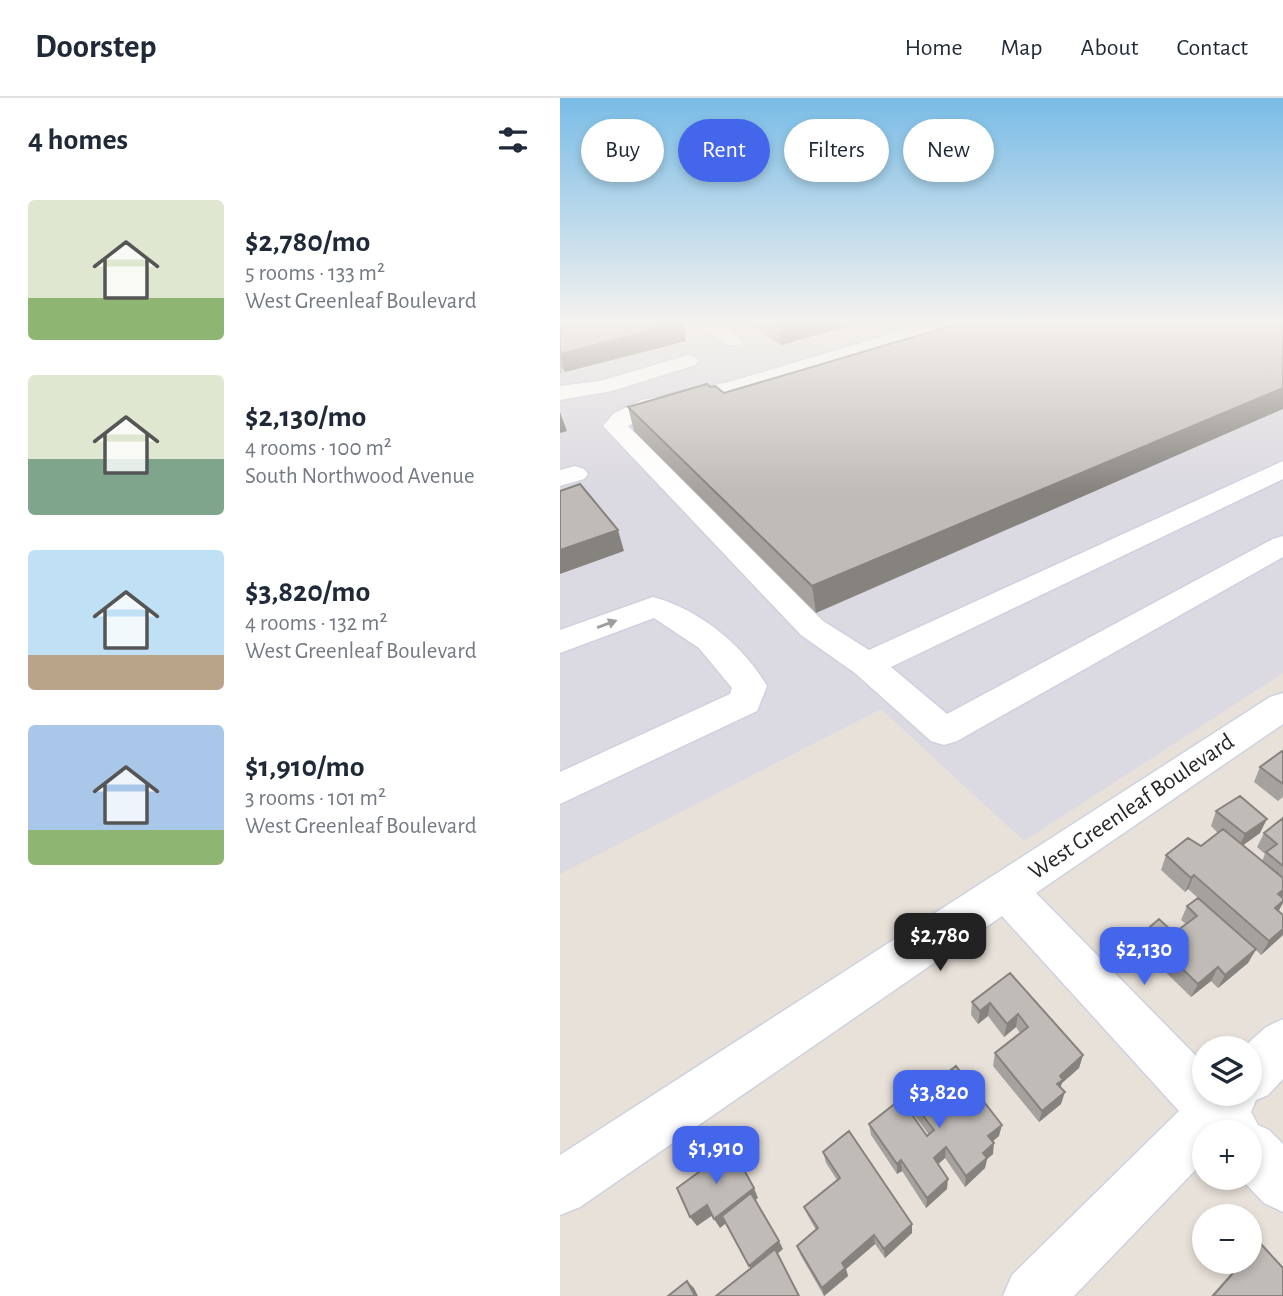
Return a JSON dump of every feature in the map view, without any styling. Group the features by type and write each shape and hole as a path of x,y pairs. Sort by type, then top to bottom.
{"street":[{"path":"560,393 620,380"},
{"path":"759,380 635,411 618,419 615,426 812,628 867,665 944,732 1283,545"},
{"path":"867,665 1283,469"},
{"path":"560,642 653,607 670,612 711,640 750,686 745,702 560,789"},
{"name":"West Greenleaf Boulevard","path":"560,1187 1283,705"},
{"path":"1005,890 1236,1113 1283,1184"},
{"path":"1033,1296 1236,1113 1283,1044"}],"shaded area":[{"path":"560,380 1283,380 1283,673 1024,841 881,709 560,874"}],"building":[{"path":"768,380 1283,380 1283,388 812,586 628,407 707,384 724,393"},
{"path":"580,484 618,530 560,550 560,491"},
{"path":"1283,752 1283,784 1260,767"},
{"path":"1240,796 1267,819 1245,834 1216,811"},
{"path":"1283,818 1283,866 1266,852 1277,844 1264,833"},
{"path":"1223,829 1283,878 1283,890 1278,894 1283,901 1275,908 1283,915 1283,929 1269,941 1194,875 1191,878 1166,855 1188,838 1201,846"},
{"path":"1198,898 1256,949 1225,975 1218,967 1198,984 1144,932 1159,919 1174,933 1197,916 1187,906"},
{"path":"1010,973 1083,1055 1060,1076 1063,1080 1057,1084 1065,1092 1042,1111 995,1053 1028,1027 1018,1014 1007,1024 990,1003 980,1011 972,1002"},
{"path":"956,1066 1002,1125 988,1136 994,1143 983,1153 987,1158 966,1176 946,1147 934,1158 948,1179 927,1198 901,1160 897,1164 869,1124 901,1099 927,1136 934,1130 912,1101"},
{"path":"849,1131 912,1224 884,1249 874,1235 842,1263 845,1268 822,1288 797,1246 818,1228 804,1207 840,1178 823,1152"},
{"path":"732,1148 754,1188 714,1219 707,1205 690,1217 677,1188"},
{"path":"751,1193 779,1241 749,1266 722,1216"},
{"path":"1262,1245 1283,1268 1283,1296 1213,1296 1232,1274 1262,1274"},
{"path":"775,1249 799,1296 716,1296"},
{"path":"687,1281 695,1296 668,1296"}]}
